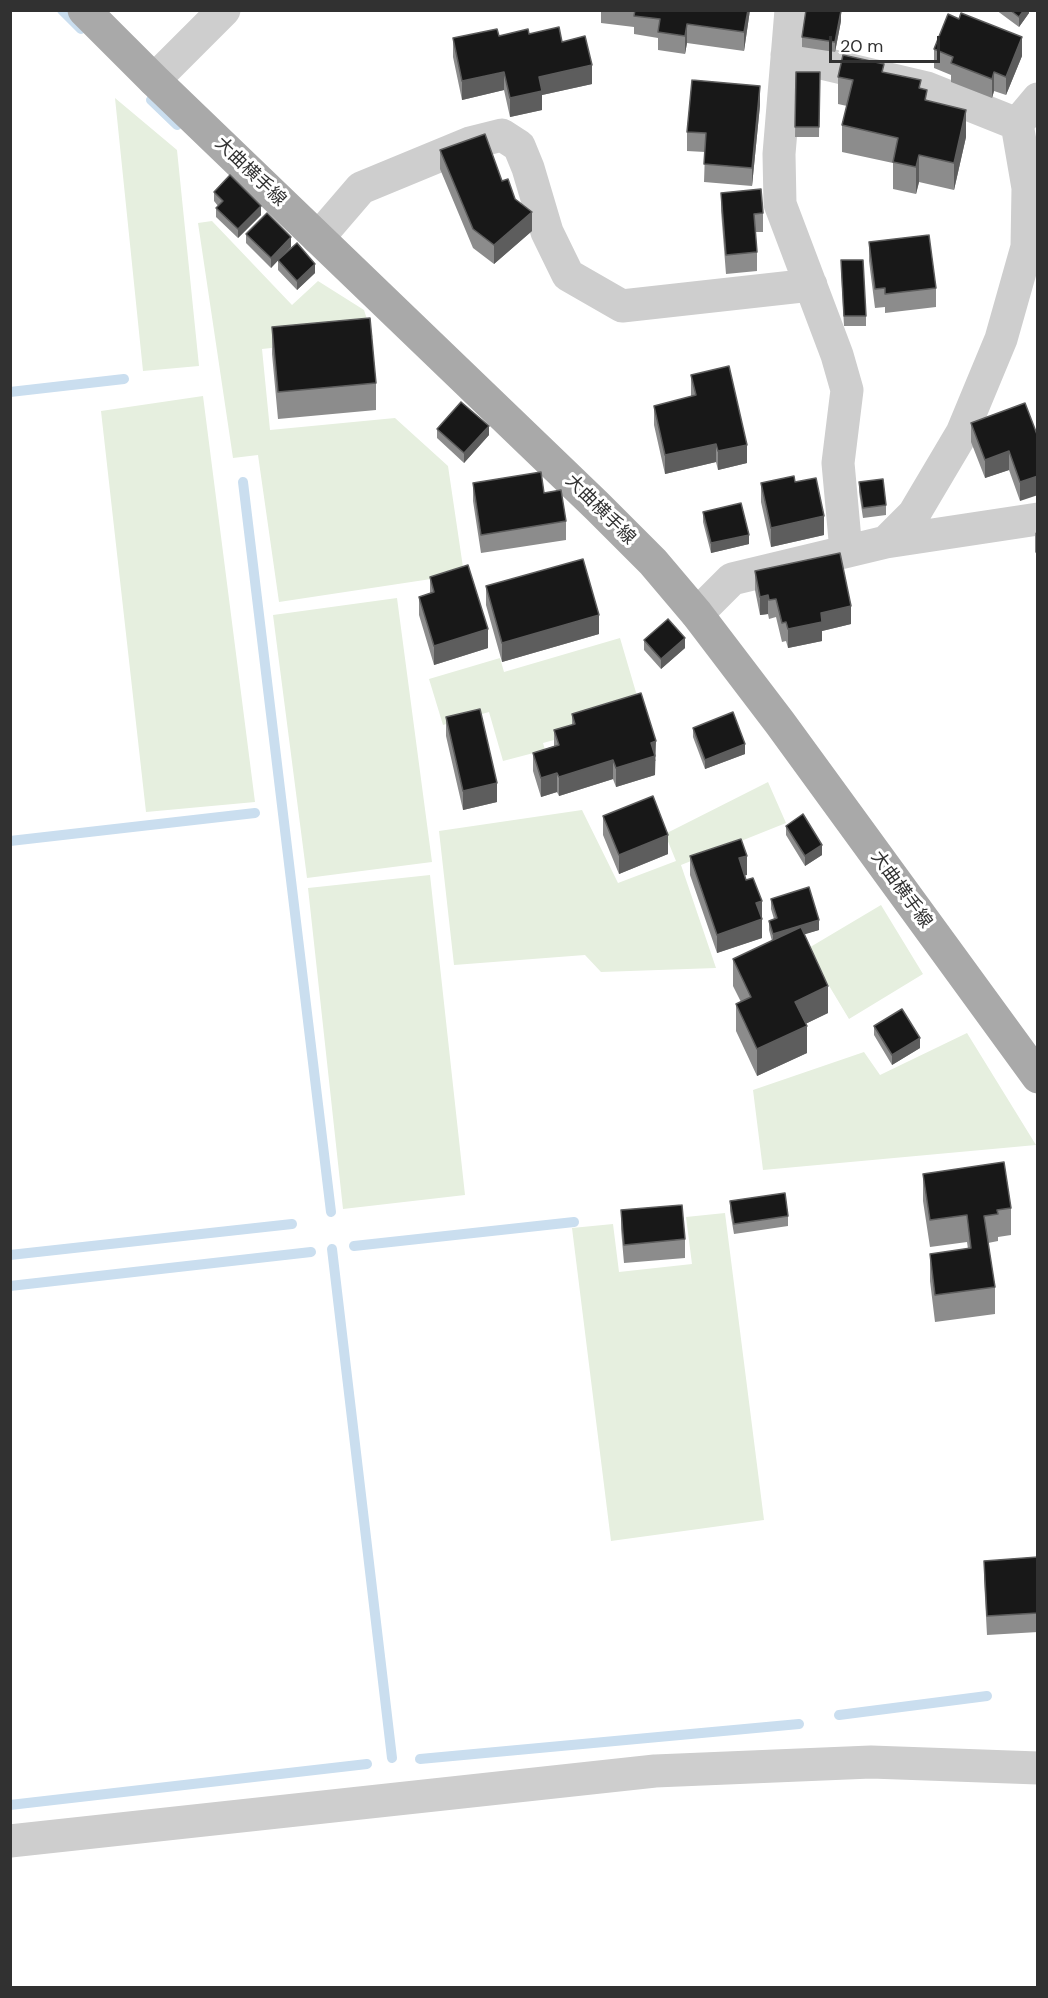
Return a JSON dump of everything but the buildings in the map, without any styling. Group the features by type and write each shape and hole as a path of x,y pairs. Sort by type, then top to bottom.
{"main road":[{"name":"大曲横手線","path":"84,10 154,81 653,562 697,614 780,723 1038,1077"}],"street":[{"path":"154,81 224,10"},
{"path":"791,10 779,154 780,204 837,355 847,390 838,463 846,551"},
{"path":"787,55 927,88 1017,124"},
{"path":"886,542 914,514 962,433 1000,339 1027,247 1028,188 1017,124 1038,99"},
{"path":"318,238 361,188 470,143 502,135 519,146 547,232 568,275 622,306 811,285"},
{"path":"697,614 732,579 886,542 1038,519"},
{"path":"10,1841 655,1771 871,1762 1038,1768"}],"green space":[{"path":"115,98 177,150 199,366 143,371"},
{"path":"212,221 292,305 318,281 364,310 373,337 262,349 270,430 395,418 448,466 464,574 279,602 258,455 233,458 198,223"},
{"path":"203,396 255,802 146,812 101,411"},
{"path":"397,598 432,862 307,878 273,615"},
{"path":"620,638 640,706 565,737 543,743 545,750 503,761 489,712 443,725 429,679 500,658 504,672"},
{"path":"768,782 786,823 681,865 716,968 601,972 585,955 454,965 439,831 582,810 618,883 676,861 665,834"},
{"path":"430,875 465,1195 343,1209 308,888"},
{"path":"881,905 923,974 849,1019 807,949"},
{"path":"967,1033 1036,1145 763,1170 753,1090 864,1052 880,1075"},
{"path":"725,1213 764,1520 611,1541 572,1228 613,1224 619,1272 692,1264 686,1217"}],"waterway":[{"path":"62,10 81,29"},
{"path":"151,100 177,125"},
{"path":"10,392 124,379"},
{"path":"243,482 331,1212"},
{"path":"10,841 255,813"},
{"path":"354,1246 574,1222"},
{"path":"10,1255 292,1224"},
{"path":"332,1249 392,1758"},
{"path":"10,1286 311,1252"},
{"path":"839,1715 987,1696"},
{"path":"420,1759 799,1724"},
{"path":"10,1805 367,1764"}]}
